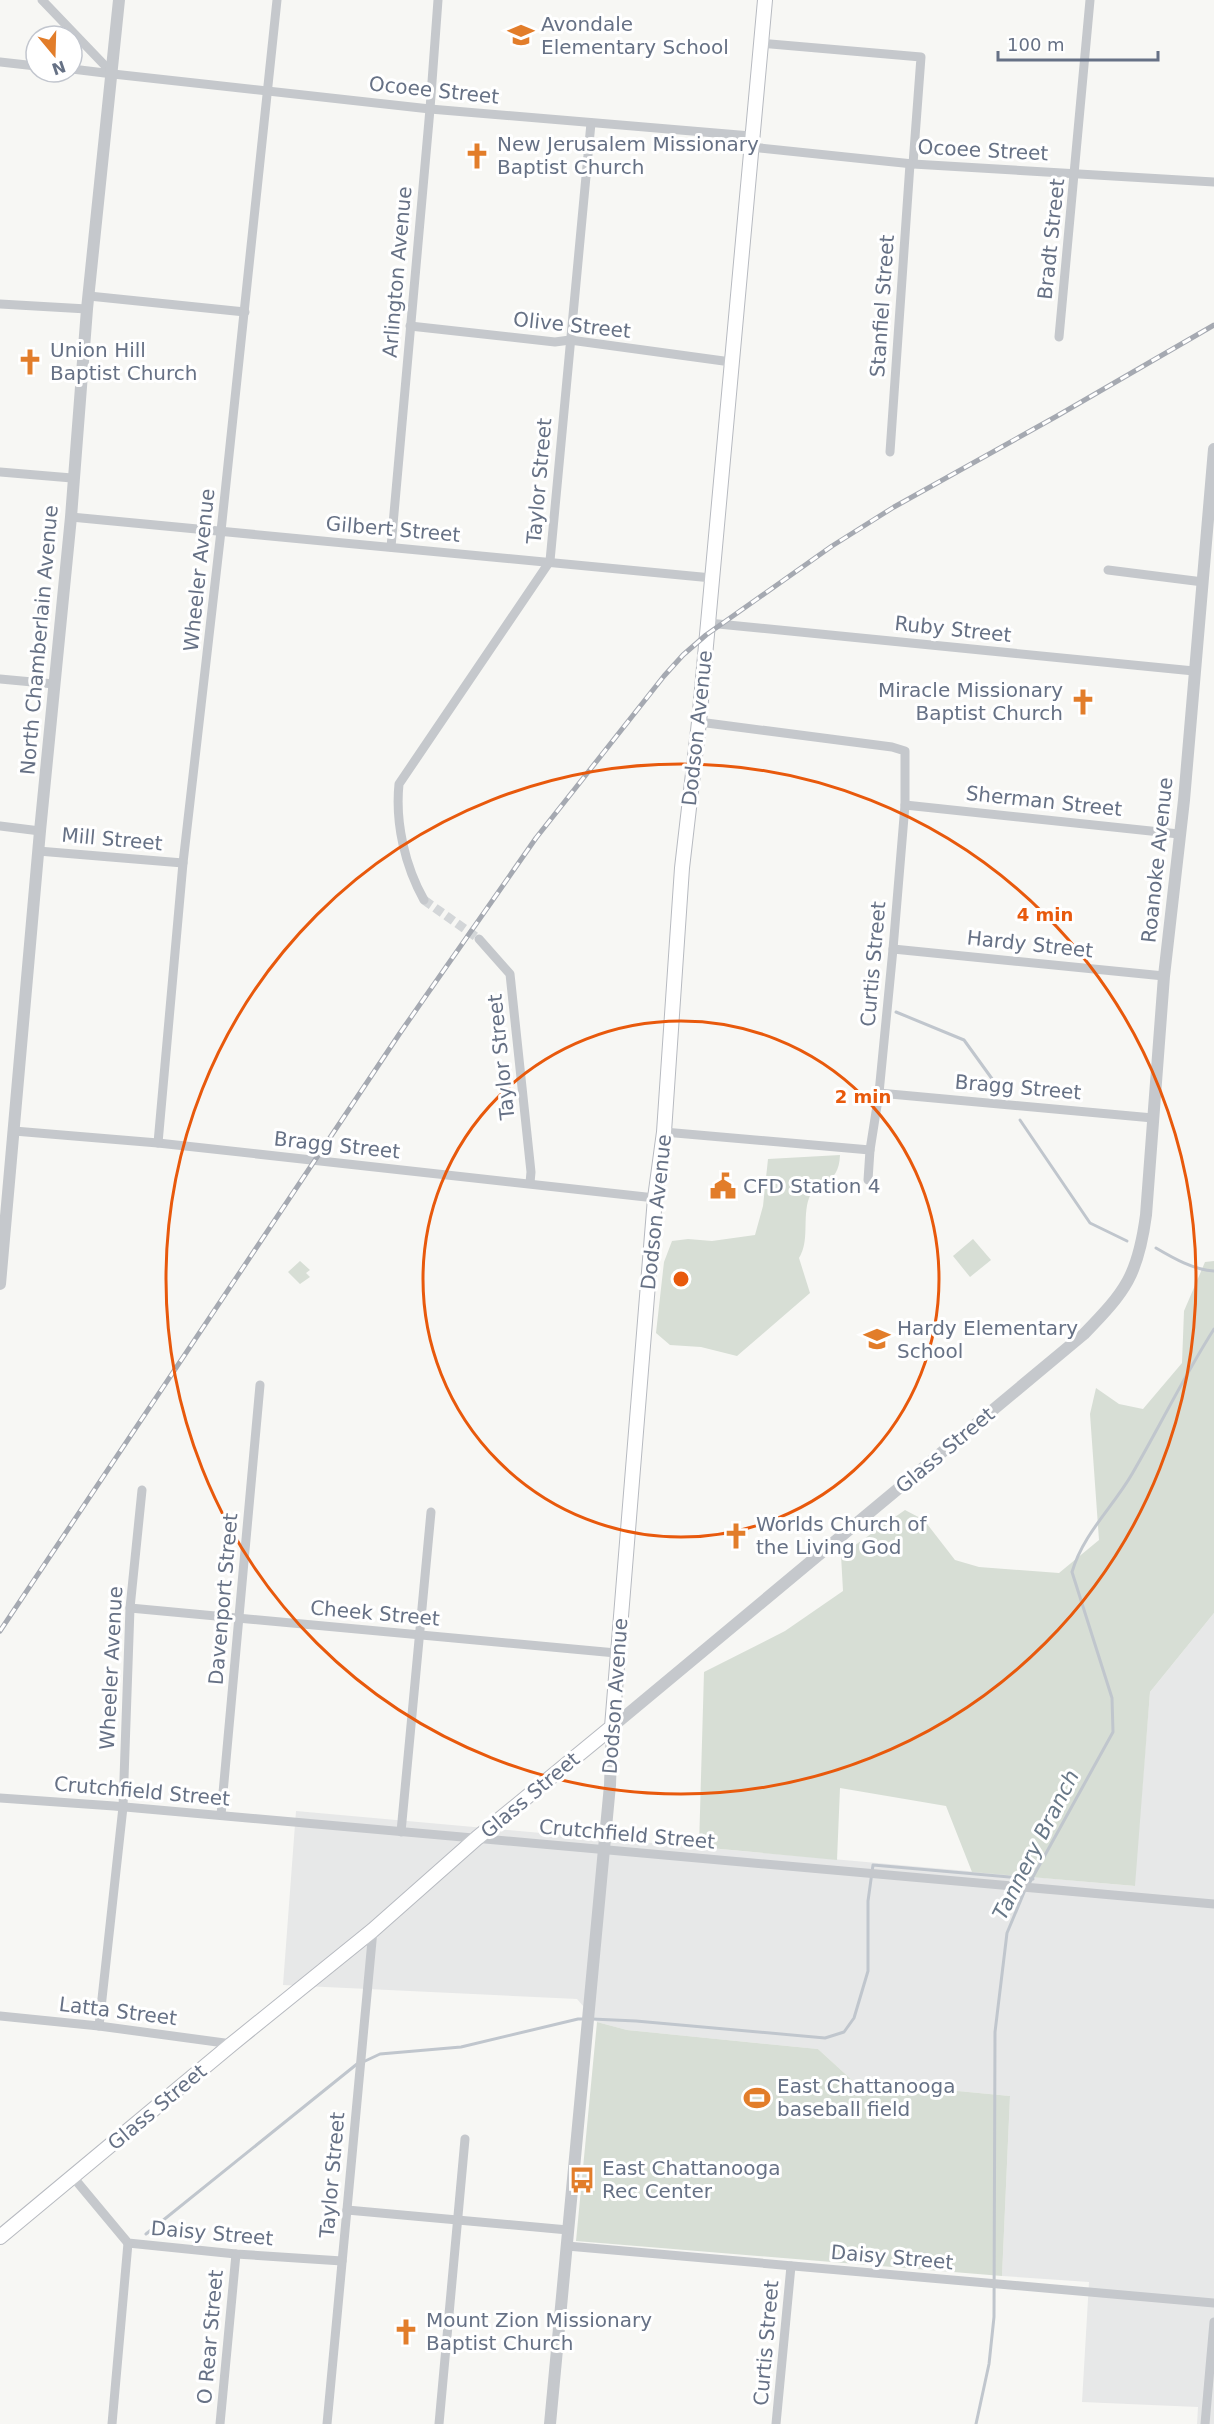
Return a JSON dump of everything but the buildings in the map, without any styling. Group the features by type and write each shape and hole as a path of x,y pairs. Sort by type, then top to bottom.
{"main road":[{"name":"Dodson Avenue","path":"612,1727 616,1653 655,1198 664,1132 682,868 699,722 765,0"},
{"name":"Glass Street","path":"0,2237 373,1930 477,1838 612,1727"}],"street":[{"path":"42,0 113,74"},
{"name":"North Chamberlain Avenue","path":"0,1284 38,851 71,517 72,478 88,303 119,0"},
{"name":"Wheeler Avenue","path":"158,1143 183,863 245,312 277,0"},
{"name":"Arlington Avenue","path":"391,547 438,0"},
{"name":"Bradt Street","path":"1059,338 1076,173 1090,0"},
{"name":"Stanfiel Street","path":"760,43 921,57 890,452"},
{"path":"0,62 24,65"},
{"name":"Ocoee Street","path":"84,70 430,109 591,123 911,164 1214,182"},
{"name":"Taylor Street","path":"424,900 407,865 398,796 399,784 550,561 591,123"},
{"path":"0,304 88,303 245,312"},
{"name":"Olive Street","path":"410,326 555,342 570,340 731,362"},
{"name":"Roanoke Avenue","path":"1132,1275 1141,1250 1144,1227 1164,976 1184,800 1194,671 1206,587 1214,449"},
{"path":"0,472 72,478"},
{"name":"Gilbert Street","path":"71,517 712,578"},
{"path":"1108,570 1206,587"},
{"name":"Ruby Street","path":"708,623 1194,671"},
{"path":"0,679 54,684"},
{"name":"Curtis Street","path":"699,722 892,747 905,751 905,805 893,949 868,1180"},
{"name":"Sherman Street","path":"905,805 1179,834"},
{"path":"0,826 40,831"},
{"name":"Mill Street","path":"38,851 183,863"},
{"name":"Taylor Street","path":"479,939 510,974 531,1172 530,1183"},
{"name":"Hardy Street","path":"893,949 1164,976"},
{"name":"Bragg Street","path":"879,1093 1153,1118"},
{"name":"Bragg Street","path":"14,1131 158,1143 655,1198"},
{"path":"664,1132 870,1150"},
{"name":"Glass Street","path":"612,1727 1084,1334 1113,1304 1132,1275"},
{"name":"Davenport Street","path":"221,1815 260,1385"},
{"name":"Wheeler Avenue","path":"99,2026 123,1807 130,1608 142,1490"},
{"path":"401,1832 431,1512"},
{"name":"Cheek Street","path":"130,1608 616,1653"},
{"name":"Dodson Avenue","path":"550,2424 610,1785 612,1727"},
{"name":"Crutchfield Street","path":"0,1798 221,1815 1214,1904"},
{"name":"Taylor Street","path":"327,2424 373,1930"},
{"name":"Latta Street","path":"0,2016 99,2026 232,2044"},
{"path":"439,2424 465,2139"},
{"name":"Daisy Street","path":"73,2177 128,2243 236,2254 342,2261"},
{"path":"347,2210 568,2230"},
{"path":"112,2424 128,2243"},
{"name":"Daisy Street","path":"567,2246 1214,2303"},
{"name":"O Rear Street","path":"220,2424 236,2254"},
{"name":"Curtis Street","path":"776,2424 791,2266"},
{"path":"1204,2424 1214,2322"}],"shaded area":[{"path":"840,1155 836,1173 812,1192 807,1206 804,1244 799,1258 810,1293 737,1356 701,1347 670,1345 656,1333 664,1262 672,1241 688,1239 712,1241 755,1235 763,1206 768,1159"},
{"path":"973,1239 991,1260 970,1277 953,1256"},
{"path":"300,1261 310,1270 306,1273 310,1277 300,1284 288,1272"},
{"path":"1214,1261 1214,1613 1150,1692 1135,1886 972,1872 946,1806 840,1788 837,1860 699,1847 704,1672 785,1631 843,1591 841,1555 905,1510 924,1520 955,1560 979,1567 1059,1573 1099,1540 1090,1414 1096,1388 1119,1404 1143,1409 1182,1363 1184,1311 1205,1262"},
{"path":"1214,1613 1214,2424 1197,2424 1198,2407 1082,2402 1089,2282 1002,2276 1010,2096 853,2081 818,2049 627,2030 597,2022 577,1999 283,1985 296,1811 1134,1886 1150,1692"},
{"path":"597,2022 627,2030 818,2049 853,2081 1010,2096 1002,2276 576,2241"}],"waterway":[{"path":"896,1012 964,1040 1003,1094"},
{"path":"1020,1120 1090,1223 1127,1241"},
{"path":"1156,1248 1191,1266 1214,1271"},
{"name":"Tannery Branch","path":"1029,1884 1113,1732 1112,1698 1072,1572 1083,1545 1132,1474 1214,1329"},
{"path":"592,2019 825,2038 844,2032 854,2018 868,1971 868,1901 873,1865 1033,1879"},
{"name":"Tannery Branch","path":"976,2424 989,2364 994,2317 995,2032 1007,1933 1025,1890"},
{"path":"363,2062 380,2054 461,2047 585,2019"},
{"path":"146,2234 357,2064"}],"tunnel":[{"path":"424,900 479,939"}],"railway":[{"path":"0,1631 400,1033 536,838 683,655 706,635 832,546 894,507 1214,325"}],"place":[{"name":"Avondale Elementary School","path":"521,35"},
{"name":"New Jerusalem Missionary Baptist Church","path":"477,156"},
{"name":"Union Hill Baptist Church","path":"30,362"},
{"name":"Miracle Missionary Baptist Church","path":"1083,702"},
{"name":"CFD Station 4","path":"723,1186"},
{"name":"Hardy Elementary School","path":"877,1339"},
{"name":"Worlds Church of the Living God","path":"736,1536"},
{"name":"East Chattanooga baseball field","path":"757,2098"},
{"name":"East Chattanooga Rec Center","path":"582,2180"},
{"name":"Mount Zion Missionary Baptist Church","path":"406,2332"}]}
